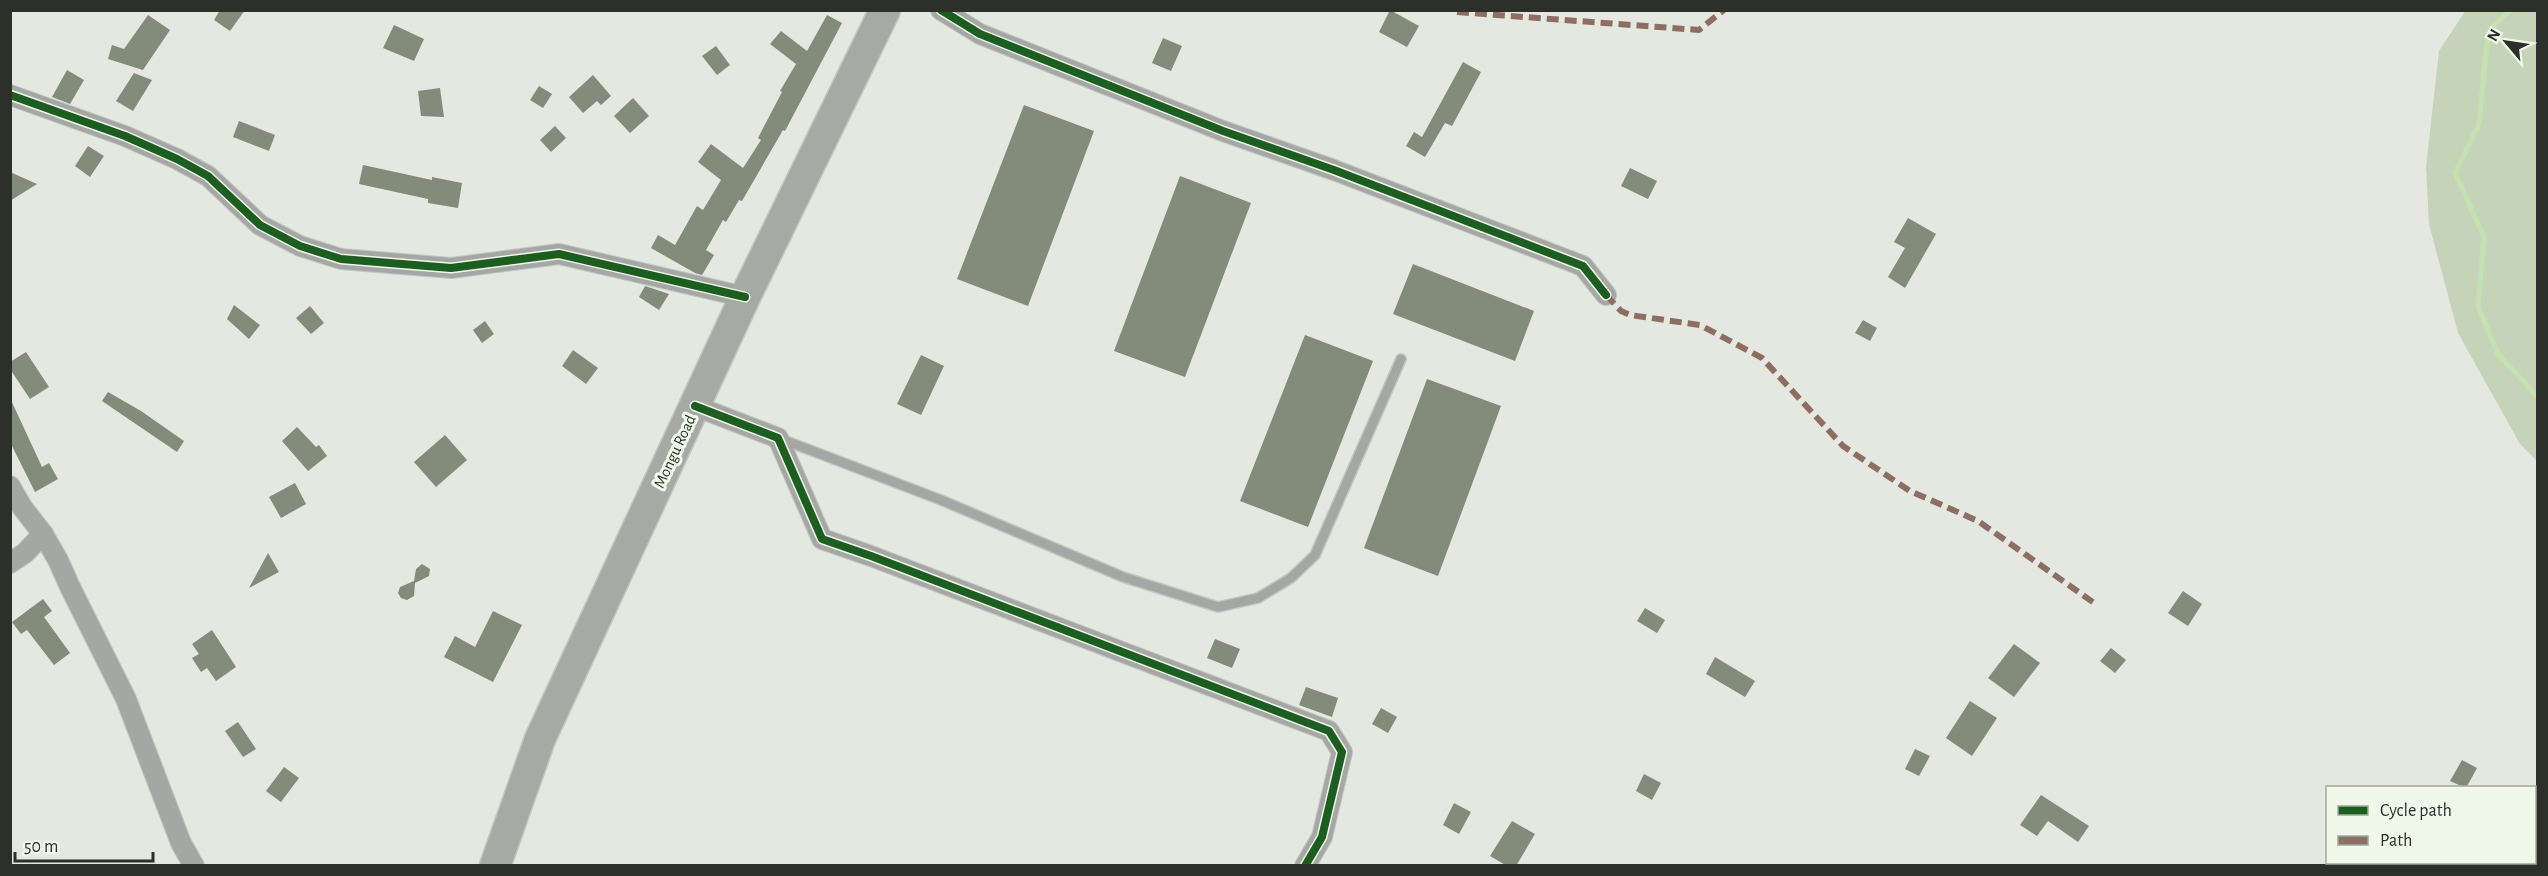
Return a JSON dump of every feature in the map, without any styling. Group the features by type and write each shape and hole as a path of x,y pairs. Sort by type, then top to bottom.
{"main road":[{"name":"Mongu Road","path":"495,866 540,739 746,297 885,10"}],"street":[{"path":"941,10 980,34 1223,131 1334,170 1583,266 1606,295"},
{"path":"10,95 125,136 177,159 208,176 260,225 300,246 340,259 451,268 559,254 746,297"},
{"path":"695,406 778,438 822,539 1329,731 1342,752 1322,837 1305,866"},
{"path":"10,486 58,560 126,699 181,843 194,866"},
{"path":"10,563 25,553 43,534"}],"lane":[{"path":"778,438 952,505 1123,577 1218,607 1258,598 1291,578 1315,555 1401,359"}],"green space":[{"path":"2466,10 2537,11 2537,461 2520,444 2458,333 2429,224 2426,167 2439,51"}],"building":[{"path":"220,10 245,10 230,31 214,20"},
{"path":"1390,10 1419,26 1407,47 1379,32"},
{"path":"148,15 170,30 143,70 108,59 112,45 124,49"},
{"path":"827,15 842,23 785,131 783,130 742,201 739,200 726,222 723,220 706,250 714,255 702,275 651,248 658,235 675,245 697,206 703,210 721,180 698,162 711,144 743,168 761,140 758,138 782,92 780,91 796,64 770,44 781,31 807,51"},
{"path":"394,25 424,39 414,61 383,48"},
{"path":"1163,38 1182,46 1171,71 1152,63"},
{"path":"716,46 730,65 717,75 702,56"},
{"path":"1463,62 1481,72 1452,126 1445,123 1425,157 1406,146 1414,132 1422,137"},
{"path":"67,70 84,80 70,104 52,97"},
{"path":"134,73 152,80 133,111 116,101"},
{"path":"593,75 611,96 601,105 597,101 583,113 569,97"},
{"path":"539,86 552,94 543,108 530,100"},
{"path":"440,88 444,117 421,116 418,91"},
{"path":"633,98 649,116 630,133 614,116"},
{"path":"1024,105 1094,131 1028,306 957,279"},
{"path":"239,121 275,135 269,151 233,137"},
{"path":"555,126 566,138 551,152 540,140"},
{"path":"88,146 104,156 90,177 75,166"},
{"path":"363,165 432,180 432,177 462,183 458,208 428,203 428,199 359,184"},
{"path":"1630,168 1657,181 1648,199 1621,186"},
{"path":"10,172 37,184 10,201"},
{"path":"1180,176 1251,203 1185,377 1114,351"},
{"path":"1908,218 1936,234 1905,288 1888,277 1905,248 1894,242"},
{"path":"1413,264 1534,311 1515,361 1393,314"},
{"path":"645,286 669,294 659,310 639,297"},
{"path":"234,305 260,325 249,339 227,319"},
{"path":"310,306 324,323 311,334 296,318"},
{"path":"1863,320 1877,328 1870,341 1855,333"},
{"path":"485,321 494,334 482,343 473,330"},
{"path":"1305,335 1373,361 1308,527 1240,501"},
{"path":"573,350 598,368 586,384 562,366"},
{"path":"26,352 49,387 30,399 10,369 10,362"},
{"path":"921,355 944,366 921,415 897,404"},
{"path":"1427,379 1501,406 1438,576 1364,548"},
{"path":"108,392 141,411 184,441 177,452 102,401"},
{"path":"10,398 42,467 49,463 58,479 35,492 10,442"},
{"path":"297,427 316,447 319,445 327,456 308,471 282,441"},
{"path":"445,435 467,460 436,487 414,462"},
{"path":"295,483 306,504 281,518 269,497"},
{"path":"268,553 279,572 249,588"},
{"path":"422,564 430,569 429,576 415,583 414,596 407,600 401,598 398,593 400,587 414,581 416,569"},
{"path":"2183,591 2202,604 2188,626 2168,613"},
{"path":"43,599 52,611 44,617 70,653 54,665 27,630 21,634 12,622"},
{"path":"1645,608 1665,620 1657,633 1637,621"},
{"path":"493,611 522,625 493,682 444,657 455,636 475,647"},
{"path":"212,630 236,667 216,681 207,668 201,672 192,658 199,654 192,644"},
{"path":"1215,639 1240,649 1232,668 1207,658"},
{"path":"2014,644 2040,663 2014,697 1988,678"},
{"path":"2111,648 2126,660 2115,673 2100,661"},
{"path":"1715,657 1755,681 1745,697 1706,674"},
{"path":"1306,687 1338,698 1332,717 1299,705"},
{"path":"1970,701 1997,718 1972,756 1946,738"},
{"path":"1381,708 1397,717 1388,733 1372,724"},
{"path":"238,722 256,749 243,757 225,731"},
{"path":"1915,749 1930,756 1919,776 1905,769"},
{"path":"2462,760 2477,768 2467,786 2450,781"},
{"path":"284,767 299,778 281,802 266,791"},
{"path":"1644,774 1661,783 1652,800 1636,791"},
{"path":"2041,795 2089,826 2078,842 2048,821 2037,836 2020,825"},
{"path":"1454,803 1471,812 1459,834 1443,825"},
{"path":"1512,821 1535,834 1516,866 1507,866 1490,856"}],"waterway":[{"path":"2511,10 2494,25 2487,43 2479,124 2455,173 2484,237 2478,306 2498,354 2538,397"}],"marked path":[{"path":"1457,12 1699,30 1724,10"},
{"path":"1606,295 1621,311 1630,315 1700,325 1762,358 1843,446 1910,491 1978,521 2097,605"}],"cycle path":[{"path":"941,10 980,34 1223,131 1334,170 1583,266 1606,295"},
{"path":"10,95 125,136 177,159 208,176 260,225 300,246 341,259 451,268 559,254 745,297"},
{"path":"695,406 778,438 822,539 1329,731 1342,752 1322,837 1305,866"}]}
